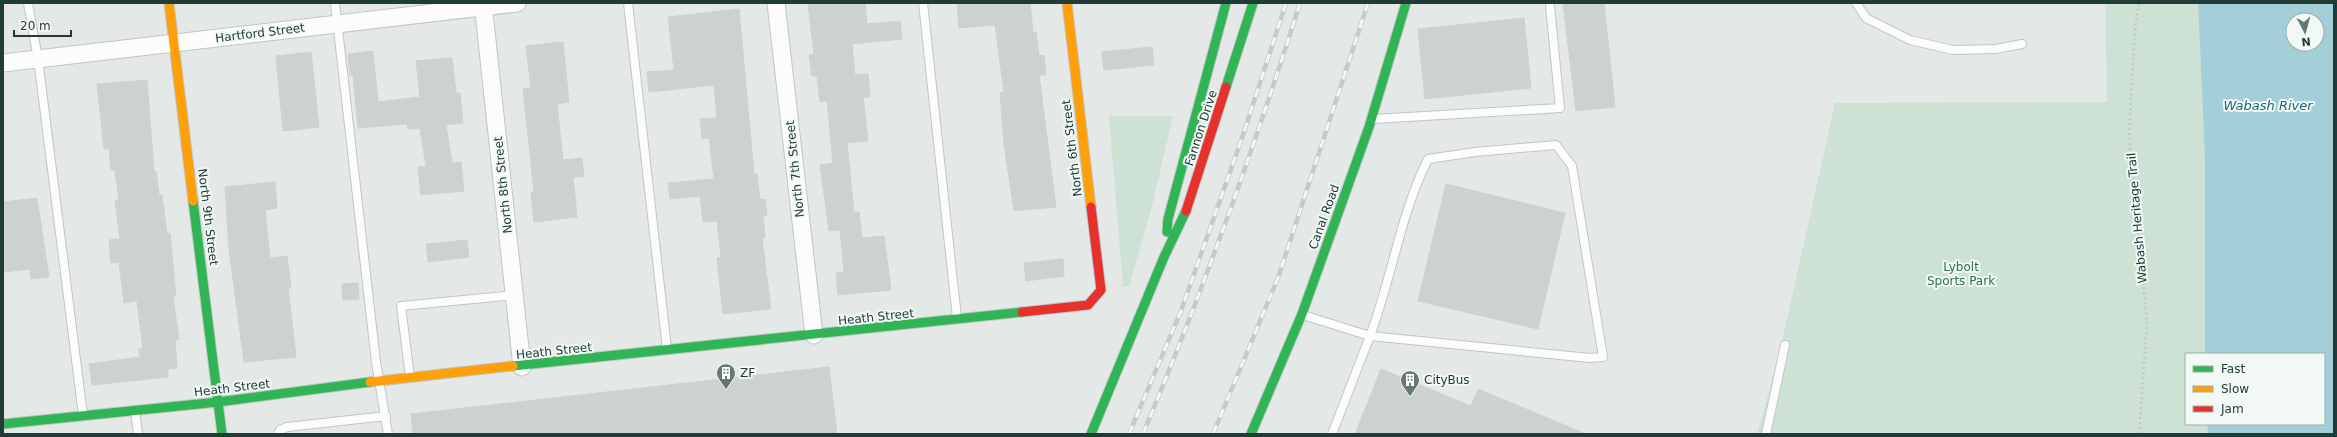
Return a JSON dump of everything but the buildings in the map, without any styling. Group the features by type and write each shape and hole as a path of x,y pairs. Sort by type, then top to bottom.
{"street":[{"name":"North 9th Street","path":"169,3 222,434"},
{"name":"Hartford Street","path":"3,63 483,5 517,3"},
{"name":"North 7th Street","path":"776,3 814,335"},
{"name":"North 6th Street","path":"1067,3 1101,290"},
{"name":"Fannon Drive","path":"1164,257 1168,219 1226,3"},
{"name":"Fannon Drive","path":"1091,434 1164,257 1183,222 1253,3"},
{"name":"Canal Road","path":"1252,434 1302,314 1371,119 1406,3"},
{"name":"North 8th Street","path":"483,5 522,367"},
{"name":"Heath Street","path":"3,424 218,402 410,378 1088,305 1101,290"}],"lane":[{"path":"28,3 38,59 83,416"},
{"path":"335,3 379,382 388,434"},
{"path":"628,3 667,351"},
{"path":"923,3 958,320"},
{"path":"1856,3 1866,18 1910,40 1953,50 1996,49 2022,44"},
{"path":"1371,119 1560,108 1550,6"},
{"path":"1302,314 1370,336 1590,358 1604,357 1572,166 1556,145 1475,152 1428,159 1414,187 1380,309 1370,336 1332,434"},
{"path":"410,378 401,306 515,294"},
{"path":"1766,434 1785,345"},
{"path":"135,410 138,434"},
{"path":"278,434 280,430 287,427 386,416"}],"path":[{"name":"Wabash Heritage Trail","path":"2139,3 2135,30 2129,133 2147,323 2139,434"}],"green space":[{"name":"Lybolt Sports Park","path":"2105,3 2198,3 2205,160 2205,353 2185,353 2185,425 2207,425 2208,434 1757,434 1777,364 1835,103 2107,102"},
{"path":"1109,116 1173,116 1150,214 1129,286 1123,287"}],"water":[{"name":"Wabash River","path":"2198,3 2334,3 2334,434 2208,434 2207,425 2325,425 2325,353 2205,353 2205,160"}],"railway":[{"path":"1129,434 1181,311 1243,135 1286,3"},
{"path":"1143,434 1186,328 1246,166 1300,3"},
{"path":"1213,434 1278,278 1368,3"}],"traffic: fast":[{"path":"1167,232 1168,219 1226,3"},
{"path":"1226,87 1253,3"},
{"path":"1251,434 1302,314 1369,127 1406,3"},
{"path":"193,201 222,434"},
{"path":"1091,434 1164,257 1186,211"},
{"path":"513,366 1022,312"},
{"path":"3,424 218,402 370,382"}],"traffic: slow":[{"path":"169,3 193,201"},
{"path":"1067,3 1091,207"},
{"path":"370,382 513,366"}],"traffic: jam":[{"path":"1186,211 1226,87"},
{"path":"1022,312 1088,305 1101,290 1091,207"}],"place":[{"name":"ZF","path":"726,390"},
{"name":"CityBus","path":"1410,397"}]}
